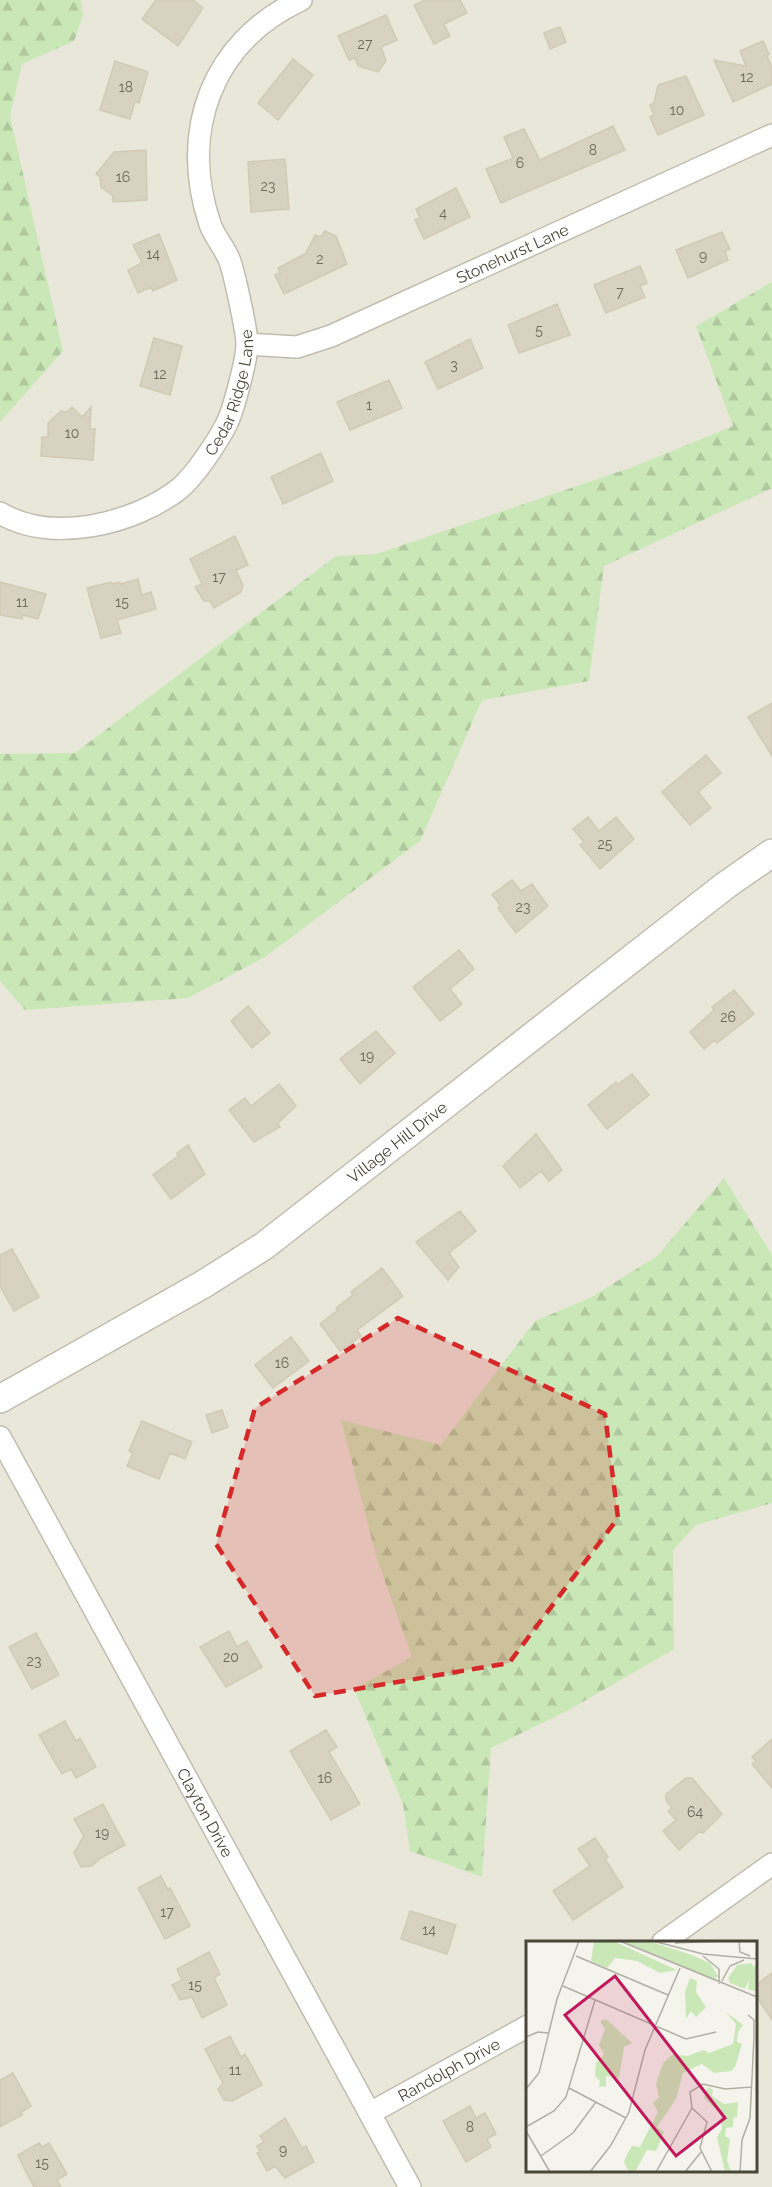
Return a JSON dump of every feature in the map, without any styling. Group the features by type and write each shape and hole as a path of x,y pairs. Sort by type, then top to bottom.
{"street":[{"name":"Cedar Ridge Lane","path":"0,513 20,521 62,530 101,524 143,512 181,488 227,422 247,344 229,260 210,226 198,182 198,133 207,97 225,65 239,47 276,11 301,0"},
{"name":"Stonehurst Lane","path":"247,344 297,347 331,336 772,135"},
{"name":"Village Hill Drive","path":"0,1399 202,1285 264,1246 726,885 772,852"},
{"name":"Clayton Drive","path":"0,1437 410,2187"},
{"path":"664,1941 772,1864"},
{"name":"Randolph Drive","path":"370,2113 526,2027"}],"highlighted area":[{"path":"398,1318 605,1414 618,1518 509,1663 315,1696 216,1544 255,1408"}],"shaded area":[{"path":"0,0 772,0 772,2187 0,2187"}],"green space":[{"path":"0,0 81,0 83,15 74,41 22,64 10,116 63,351 0,422"},
{"path":"772,282 772,488 604,566 589,681 482,700 420,841 265,957 188,998 25,1010 0,981 0,754 75,753 336,556 376,554 633,467 733,426 696,326"},
{"path":"724,1178 772,1255 772,1503 696,1525 673,1550 674,1649 567,1711 491,1748 482,1877 410,1851 403,1804 354,1689 412,1657 377,1559 341,1420 441,1445 535,1321 592,1297 657,1256"}],"building":[{"path":"156,0 193,0 203,8 178,46 142,19"},
{"path":"425,0 460,0 467,13 444,24 450,36 434,44 414,5"},
{"path":"386,15 397,40 381,47 386,61 378,72 358,66 355,58 349,60 338,36"},
{"path":"560,27 566,42 550,49 544,33"},
{"path":"763,41 772,68 772,84 733,102 714,60 746,66 740,51"},
{"path":"293,59 313,75 278,120 258,103"},
{"path":"115,61 148,72 139,103 135,101 130,119 100,110"},
{"path":"686,76 704,115 658,135 650,117 654,115 650,105 654,103 658,85"},
{"path":"613,126 625,150 501,203 486,169 513,158 504,137 524,129 540,160"},
{"path":"146,150 147,200 113,202 113,196 101,187 100,177 96,174 114,152"},
{"path":"285,159 289,209 251,212 248,162"},
{"path":"456,188 470,217 424,239 415,220 420,218 416,209"},
{"path":"325,231 336,236 347,264 284,294 275,275 280,273 278,268 306,253 315,235 321,237"},
{"path":"722,232 730,249 725,251 728,260 688,278 676,250"},
{"path":"159,234 177,280 153,291 151,287 138,293 128,270 142,263 133,245"},
{"path":"640,266 647,283 640,286 645,297 606,313 594,285"},
{"path":"557,304 570,335 519,353 508,325"},
{"path":"154,338 182,346 170,395 140,386"},
{"path":"470,339 483,368 438,389 425,362"},
{"path":"389,380 402,408 350,430 337,402"},
{"path":"72,407 82,417 91,407 90,429 95,429 93,460 41,456 42,437 48,437 48,423 61,411 67,412"},
{"path":"321,453 333,481 283,504 271,477"},
{"path":"235,536 248,565 236,570 243,585 241,592 214,608 210,601 204,601 195,587 202,584 190,559"},
{"path":"138,579 142,595 151,592 156,609 117,620 121,633 101,638 87,588 111,582 121,584"},
{"path":"0,582 46,594 38,619 23,615 22,619 0,615"},
{"path":"772,703 772,756 748,717"},
{"path":"706,755 721,773 698,792 711,808 690,825 662,792"},
{"path":"588,817 599,831 616,817 634,839 600,869 580,845 584,842 573,829"},
{"path":"512,880 521,891 532,884 548,906 516,933 498,908 501,906 492,895"},
{"path":"459,950 474,969 450,989 462,1004 440,1021 413,987"},
{"path":"734,990 754,1014 717,1043 715,1040 704,1049 690,1032 714,1010 712,1007"},
{"path":"248,1006 270,1033 252,1048 231,1021"},
{"path":"376,1031 395,1053 360,1084 340,1059"},
{"path":"632,1074 649,1095 607,1129 588,1105 616,1082 618,1084"},
{"path":"279,1084 296,1106 278,1123 280,1127 254,1142 229,1110 245,1098 251,1106"},
{"path":"536,1134 562,1170 549,1181 541,1171 520,1188 503,1166"},
{"path":"188,1145 205,1174 171,1199 153,1175 178,1156 177,1153"},
{"path":"460,1211 476,1231 449,1253 459,1267 448,1280 416,1242"},
{"path":"12,1249 39,1297 14,1311 0,1286 0,1255"},
{"path":"382,1268 403,1296 357,1330 361,1336 340,1351 320,1324 353,1295 351,1292"},
{"path":"291,1337 309,1361 273,1388 255,1365"},
{"path":"222,1410 228,1427 212,1433 206,1415"},
{"path":"142,1421 192,1442 185,1459 170,1453 159,1479 127,1466 133,1453 129,1451"},
{"path":"229,1631 237,1647 247,1641 262,1667 226,1687 200,1647"},
{"path":"36,1633 59,1675 32,1689 9,1647"},
{"path":"65,1721 76,1741 80,1738 96,1767 76,1778 71,1769 62,1774 39,1735"},
{"path":"326,1730 337,1747 329,1752 360,1804 331,1820 290,1751"},
{"path":"772,1739 772,1788 752,1764 756,1761 752,1757"},
{"path":"686,1778 692,1778 722,1814 703,1833 699,1832 679,1850 663,1831 676,1820 668,1811 672,1808 666,1800 666,1794"},
{"path":"103,1804 125,1845 99,1859 92,1866 81,1867 74,1853 84,1836 74,1819"},
{"path":"595,1838 608,1857 605,1859 623,1887 573,1920 553,1891 590,1866 578,1849"},
{"path":"161,1876 190,1926 165,1939 138,1888"},
{"path":"410,1911 456,1925 447,1954 401,1939"},
{"path":"209,1952 220,1974 214,1978 227,2005 202,2018 192,1997 180,2000 172,1985 182,1980 177,1969"},
{"path":"772,1973 772,2020 757,1998 757,1984"},
{"path":"230,2036 241,2057 245,2054 262,2085 232,2101 224,2100 218,2089 223,2083 205,2049"},
{"path":"13,2073 31,2106 21,2112 22,2115 0,2127 0,2080"},
{"path":"470,2106 476,2118 485,2113 496,2134 487,2139 491,2147 466,2162 443,2121"},
{"path":"285,2118 302,2148 306,2146 314,2162 285,2178 275,2166 267,2171 257,2153 260,2152 257,2146 264,2142 260,2136"},
{"path":"39,2143 42,2147 49,2143 67,2174 57,2180 61,2187 34,2187 26,2172 18,2155"}]}
